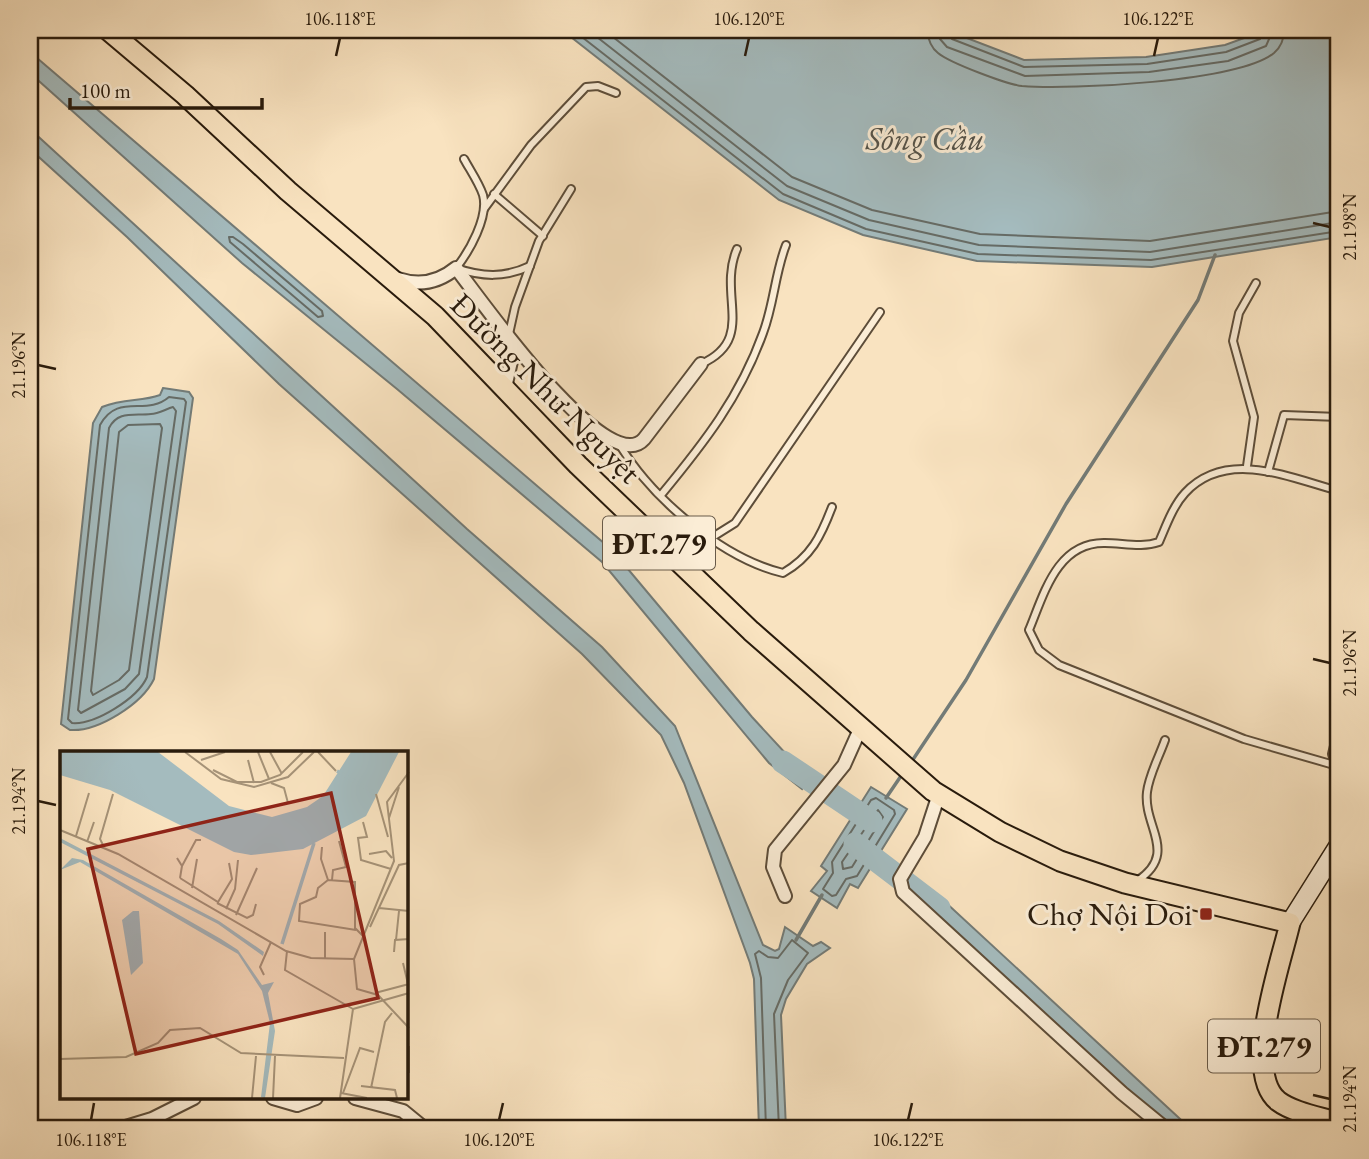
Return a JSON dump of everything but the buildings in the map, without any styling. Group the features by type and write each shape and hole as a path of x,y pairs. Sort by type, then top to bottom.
{"main road":[{"name":"Đường Như Nguyệt","path":"108,30 450,331 578,465 741,622 939,794 1000,832 1060,861 1129,884 1290,923"},
{"path":"1290,923 1339,845"},
{"name":"ĐT.279","path":"1290,923 1265,1032 1264,1076 1267,1087 1280,1103 1339,1123"}],"street":[{"path":"391,277 417,285 447,275 456,268 511,343 560,398 619,444 638,446 701,363"},
{"path":"505,388 511,343"},
{"path":"785,896 773,867 775,850 844,765 861,727"},
{"path":"939,794 925,837 900,878 903,892 1122,1093 1166,1129"},
{"path":"119,1129 162,1115 190,1100"},
{"path":"280,1100 297,1105 311,1100"},
{"path":"362,1100 403,1111 425,1129"}],"lane":[{"path":"530,266 517,272 485,276 456,268 471,243 483,209 531,145 586,87 598,86 616,93"},
{"path":"464,159 483,195 483,209"},
{"path":"511,343 514,307 542,236 571,189"},
{"path":"494,194 542,236"},
{"path":"661,495 735,398 763,334 773,302 778,265 786,245"},
{"path":"701,363 721,352 730,341 733,326 730,274 737,249"},
{"path":"1247,466 1254,416 1233,341 1239,313 1256,283"},
{"path":"711,538 735,523 880,312"},
{"path":"1268,472 1284,415 1339,417"},
{"path":"619,444 633,467 711,538 746,561 783,573 802,562 813,549 832,507"},
{"path":"1334,765 1244,739 1059,665 1039,650 1030,630 1049,581 1065,557 1078,548 1100,543 1149,545 1159,542 1185,493 1211,477 1247,466 1339,491"},
{"path":"1339,725 1332,754 1339,778"},
{"path":"1129,884 1150,871 1157,860 1156,833 1147,802 1147,789 1166,740"}],"water":[{"name":"Sông Cầu","path":"562,30 946,30 1024,60 1146,57 1225,45 1266,30 1339,30 1339,237 1152,267 977,261 863,235 779,200"},
{"path":"30,52 612,550 752,717 787,755 813,771 802,789 769,763 602,562 397,389 242,263 30,73"},
{"path":"30,129 467,529 602,647 675,726 763,945 775,951 779,949 785,927 813,946 821,942 830,948 807,964 786,999 781,1015 786,1129 759,1129 754,979 684,783 661,735 582,654 279,384 127,237 30,149"},
{"path":"163,388 189,392 193,398 154,679 140,698 118,715 93,726 70,730 61,724 93,423 102,407 160,395"},
{"path":"871,787 907,809 858,888 850,884 837,908 811,891 827,871 821,866"},
{"path":"921,884 943,900 1191,1129 1171,1129 914,896"}],"waterway":[{"path":"910,764 966,680 1066,504 1198,300 1215,255"},
{"path":"783,762 871,821"},
{"path":"886,798 903,773"},
{"path":"855,844 939,908"},
{"path":"796,940 822,895"}],"place":[{"name":"Chợ Nội Doi","path":"1206,914"}]}
